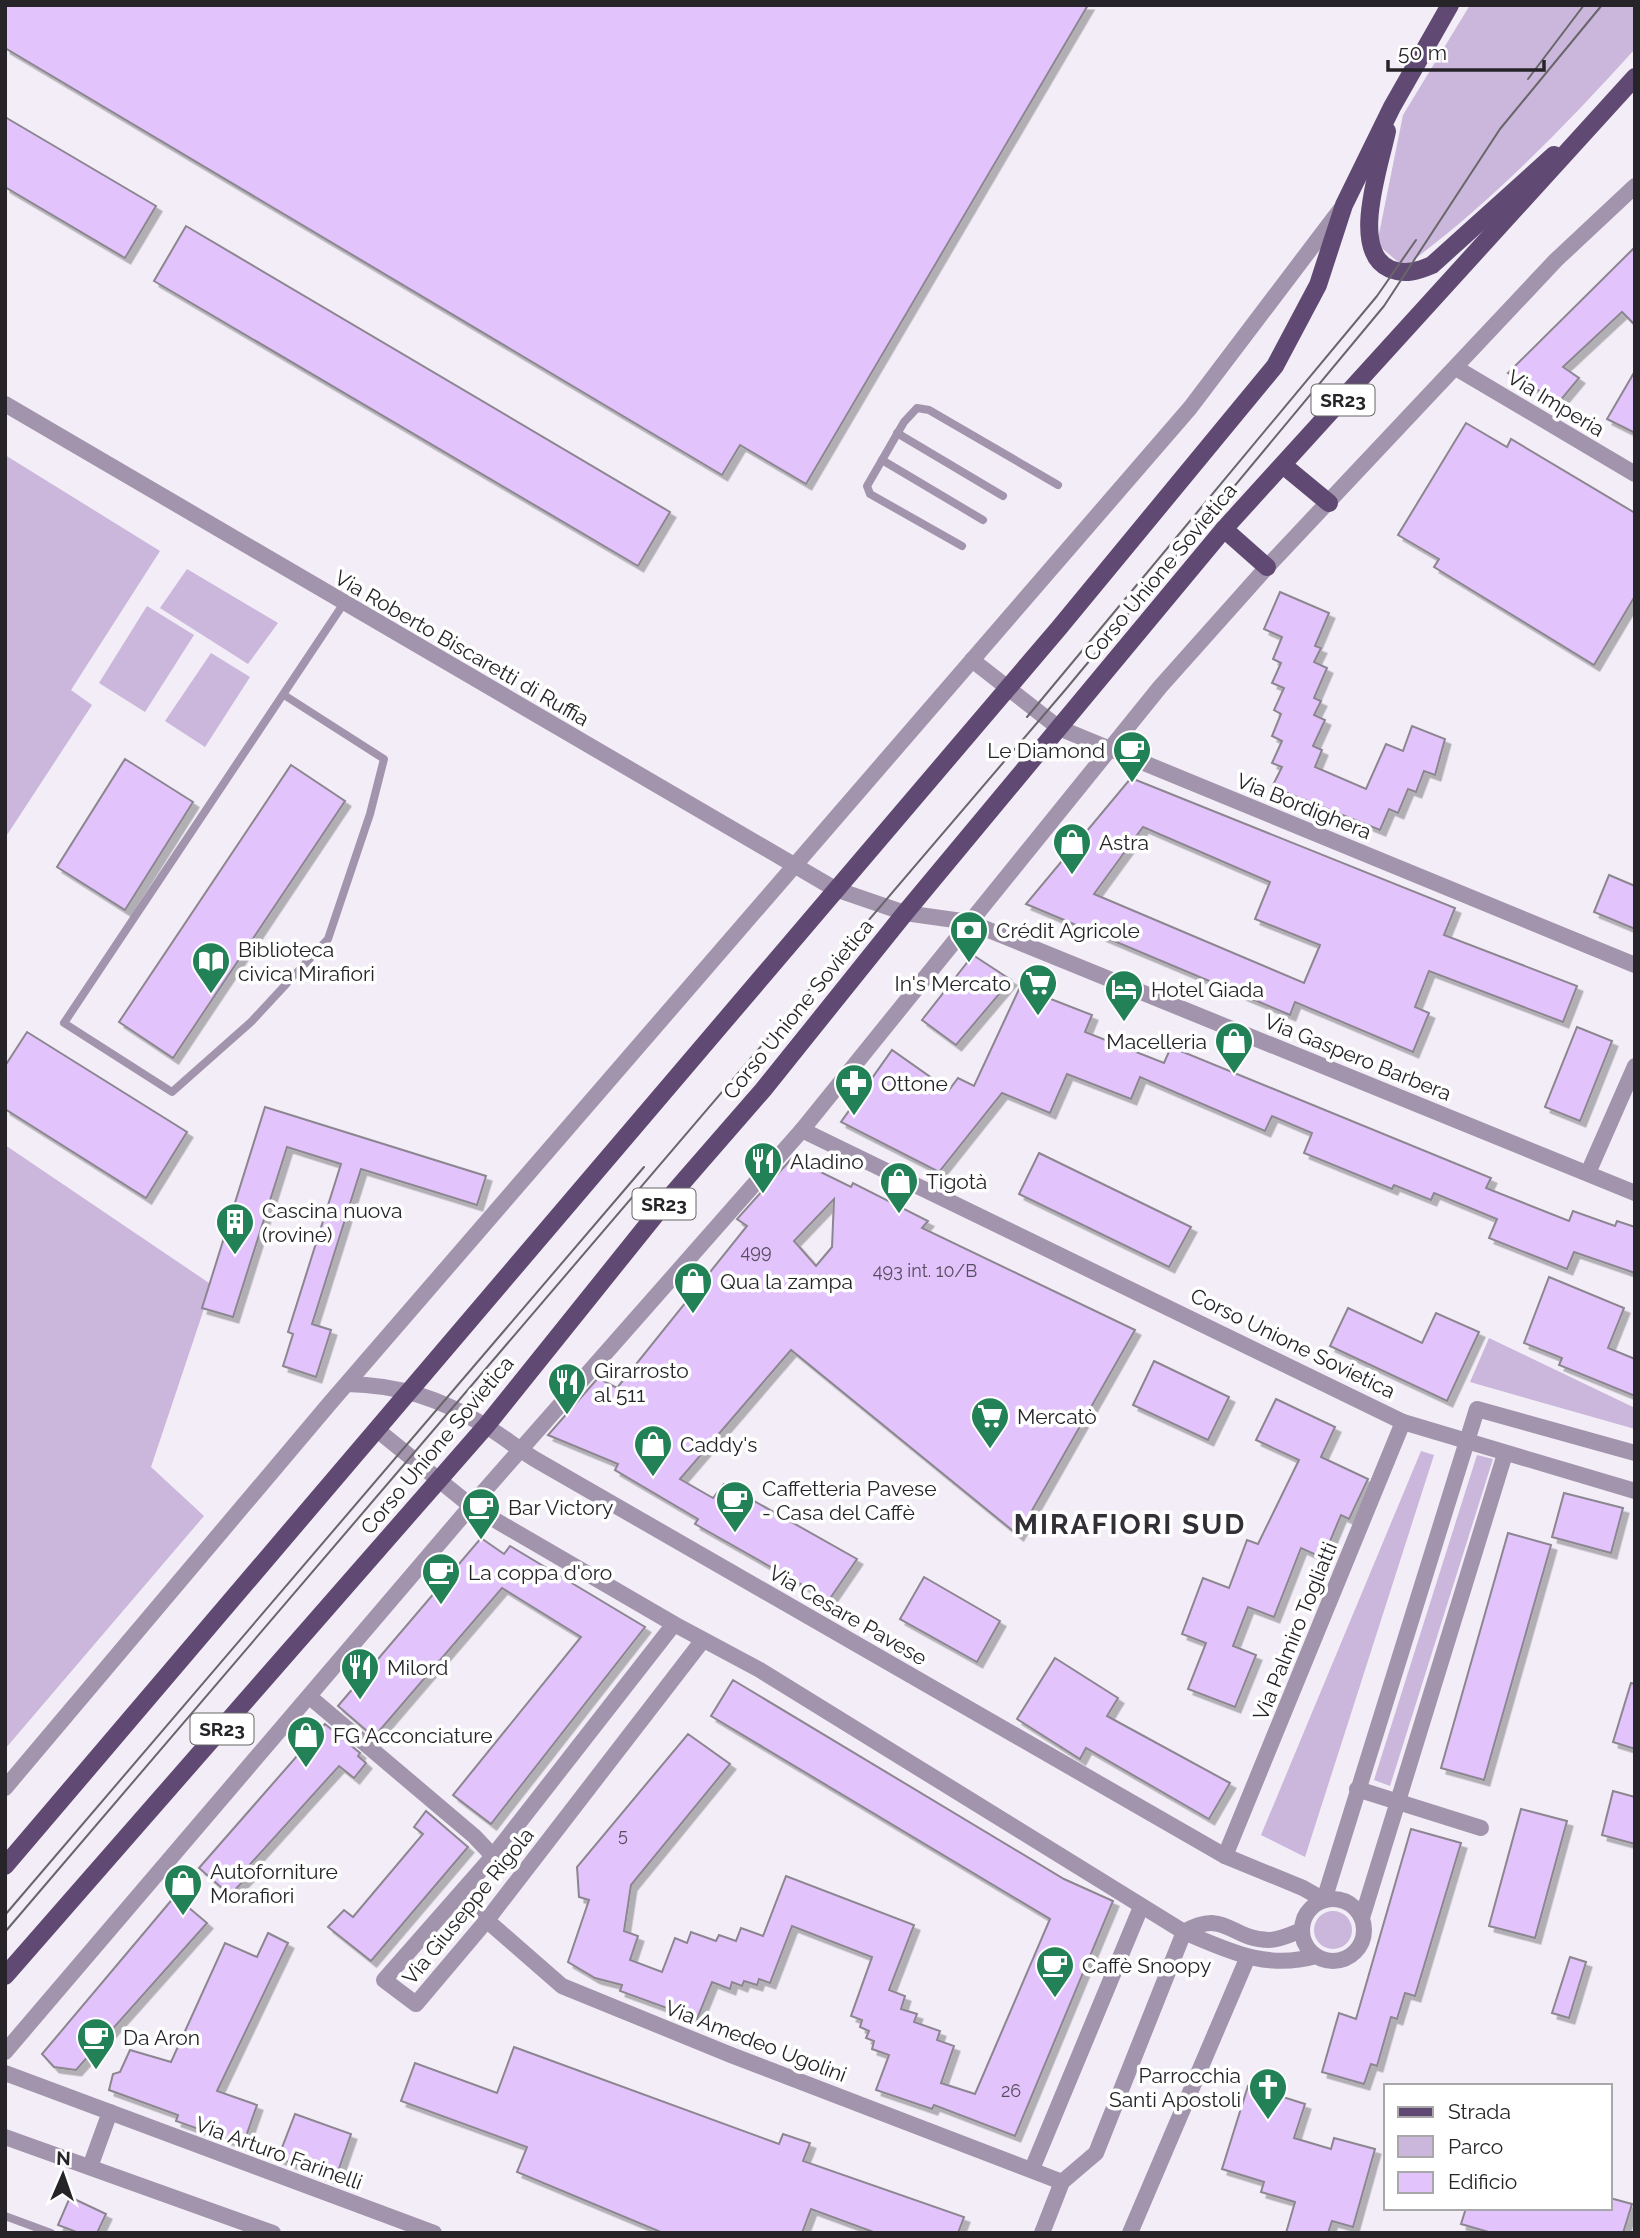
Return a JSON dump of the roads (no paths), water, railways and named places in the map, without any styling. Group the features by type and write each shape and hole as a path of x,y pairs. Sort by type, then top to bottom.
{"main road":[{"name":"Corso Unione Sovietica","path":"5,1866 1007,689 1275,366 1318,285 1344,205 1392,107 1450,5"},
{"name":"Corso Unione Sovietica","path":"5,1976 486,1426 905,913 1224,529 1635,78"},
{"path":"1392,107 1368,228 1369,246 1376,260 1395,271 1418,272 1432,265 1533,171 1590,125"},
{"path":"1283,465 1329,503"},
{"path":"1224,529 1268,567"}],"street":[{"path":"5,2052 311,1698 471,1506 802,1130 1160,687 1268,567 1556,260 1635,186"},
{"name":"Corso Unione Sovietica","path":"5,1788 347,1384 1190,408 1344,205"},
{"name":"Via Imperia","path":"1456,368 1635,474"},
{"name":"Via Roberto Biscaretti di Ruffia","path":"5,404 794,867 835,889 905,913"},
{"name":"Via Bordighera","path":"972,660 1059,728 1635,965"},
{"name":"Via Gaspero Barbera","path":"905,913 968,922 1635,1193"},
{"path":"1588,1174 1635,1066"},
{"name":"Corso Unione Sovietica","path":"802,1130 1403,1422 1465,1441"},
{"name":"Via Cesare Pavese","path":"347,1384 387,1385 443,1402 486,1426 519,1451 1225,1856 1303,1888 1324,1900"},
{"path":"1316,1956 1306,1945 1302,1930 1305,1916 1324,1900 1477,1409 1635,1454"},
{"name":"Via Palmiro Togliatti","path":"1225,1856 1403,1422"},
{"path":"376,1429 471,1506 674,1624 760,1670 1184,1932 1247,1959 1300,1961 1316,1956 1336,1961 1351,1955 1363,1939 1362,1918 1506,1454"},
{"path":"1465,1441 1635,1491"},
{"name":"Via Giuseppe Rigola","path":"674,1624 494,1856 384,1980 416,2004 487,1920 703,1640"},
{"path":"311,1698 494,1856"},
{"path":"1357,1788 1481,1828"},
{"name":"Via Amedeo Ugolini","path":"460,1897 562,1986 731,2055 1062,2182"},
{"path":"1324,1900 1342,1900 1354,1906 1362,1918"},
{"path":"1032,2169 1141,1907"},
{"path":"1042,2233 1062,2182 1096,2153 1184,1932 1210,1921 1251,1937 1269,1940 1302,1930"},
{"path":"1130,2233 1247,1959"},
{"name":"Via Arturo Farinelli","path":"5,2073 435,2233"},
{"path":"90,2167 110,2112"},
{"path":"5,2137 273,2233"}],"lane":[{"path":"962,546 870,494 867,486 897,433 911,412 917,408 929,410 1058,485"},
{"path":"897,433 1003,496"},
{"path":"881,460 983,520"},
{"path":"284,695 384,760 370,814 328,939 251,1022 172,1092 64,1023 344,603"},
{"path":"5,2216 51,2233"}],"tram line":[{"path":"1528,79 1584,5"},
{"path":"5,1932 1066,689 1384,306 1500,129 1602,5"},
{"path":"1027,717 1377,296 1416,240"},
{"path":"5,1915 644,1167"}],"place":[{"name":"Le Diamond","path":"1132,784"},
{"name":"Astra","path":"1072,876"},
{"name":"Crédit Agricole","path":"969,964"},
{"name":"Biblioteca civica Mirafiori","path":"211,995"},
{"name":"In's Mercato","path":"1038,1017"},
{"name":"Hotel Giada","path":"1124,1023"},
{"name":"Macelleria","path":"1234,1075"},
{"name":"Ottone","path":"854,1117"},
{"name":"Aladino","path":"763,1195"},
{"name":"Tigotà","path":"899,1215"},
{"name":"Cascina nuova (rovine)","path":"235,1256"},
{"name":"Qua la zampa","path":"693,1315"},
{"name":"Girarrosto al 511","path":"567,1416"},
{"name":"Mercatò","path":"990,1450"},
{"name":"Caddy's","path":"653,1478"},
{"name":"Caffetteria Pavese - Casa del Caffè","path":"735,1534"},
{"name":"Bar Victory","path":"481,1541"},
{"name":"La coppa d'oro","path":"441,1606"},
{"name":"Milord","path":"360,1701"},
{"name":"FG Acconciature","path":"306,1769"},
{"name":"Autoforniture Morafiori","path":"183,1917"},
{"name":"Caffè Snoopy","path":"1055,1999"},
{"name":"Da Aron","path":"96,2071"},
{"name":"Parrocchia Santi Apostoli","path":"1268,2121"}],"district":[{"name":"MIRAFIORI SUD","path":"1130,1524"}]}
